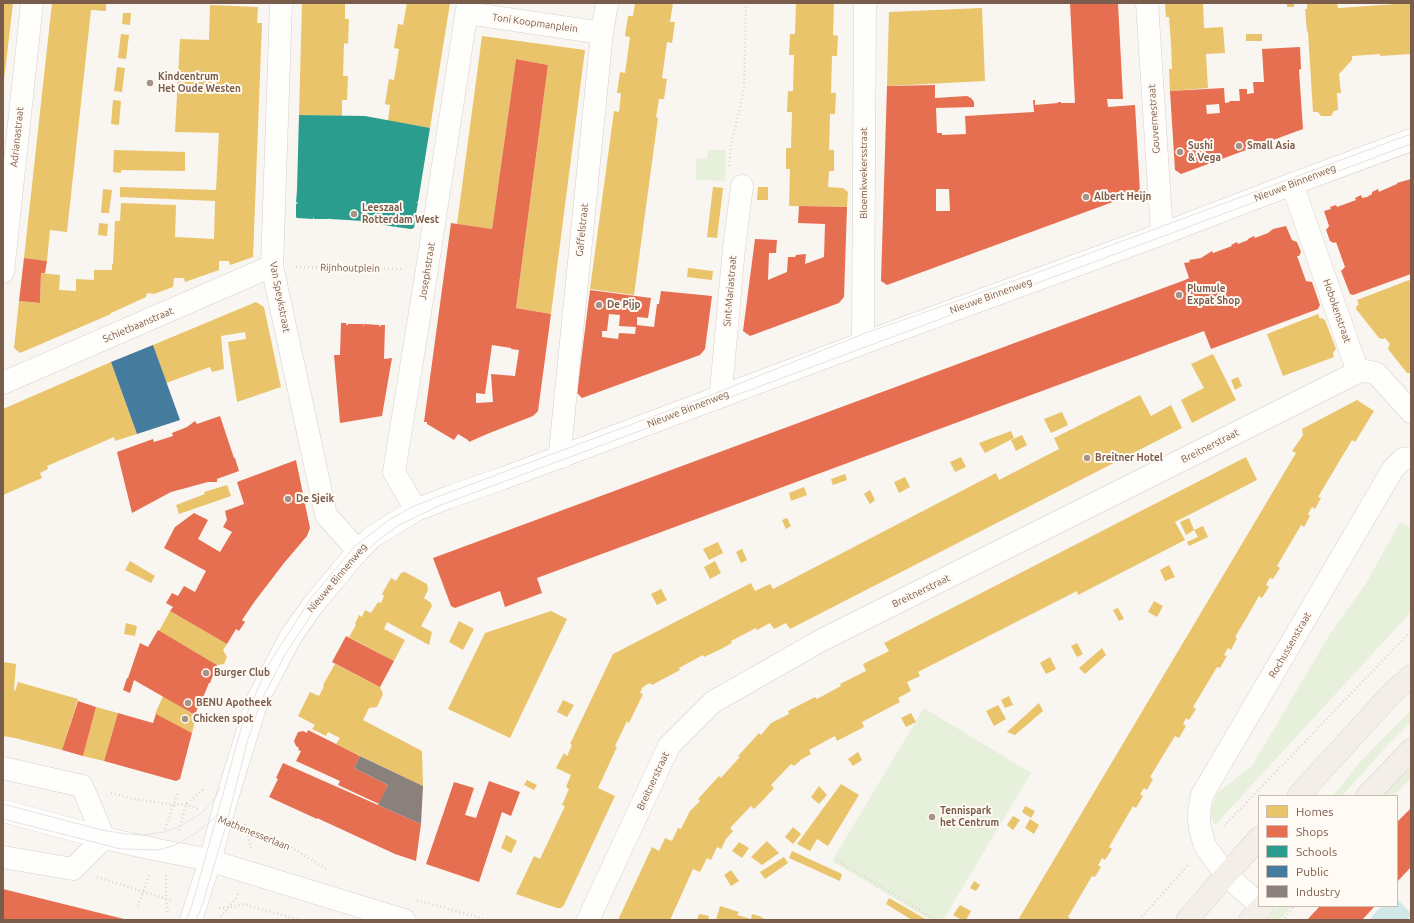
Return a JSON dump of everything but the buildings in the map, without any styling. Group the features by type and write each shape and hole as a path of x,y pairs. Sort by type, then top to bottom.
{"main road":[{"path":"1299,795 1392,693 1411,676"},
{"path":"1368,795 1411,750"},
{"path":"1187,920 1258,839"}],"street":[{"name":"Adrianastraat","path":"3,272 32,3"},
{"name":"Van Speykstraat","path":"281,3 272,266 326,515 358,551"},
{"name":"Gaffelstraat","path":"562,456 560,451 602,33 607,3"},
{"name":"Bloemkwekersstraat","path":"865,3 863,334 866,342"},
{"name":"Gouvernestraat","path":"1147,3 1162,234"},
{"name":"Toni Koopmanplein","path":"468,8 602,33"},
{"name":"Josephstraat","path":"416,510 394,472 468,8"},
{"name":"Nieuwe Binnenweg","path":"194,913 257,701 271,671 291,636 313,605 358,551 372,537 416,510 866,342 1162,234 1411,140"},
{"name":"Sint-Mariastraat","path":"723,396 721,391 734,256 735,179"},
{"name":"Hobokenstraat","path":"1292,184 1358,372"},
{"name":"Schietbaanstraat","path":"3,383 272,266"},
{"path":"1358,372 1366,371 1376,373 1411,412"},
{"name":"Breitnerstraat","path":"588,920 669,746 713,702 820,641 1358,372"},
{"name":"Rochussenstraat","path":"1259,909 1226,874 1205,846 1199,820 1202,795 1393,469 1403,459 1411,458"},
{"path":"3,768 82,786 104,838"},
{"path":"3,812 104,838 210,861 404,920"},
{"path":"3,857 73,869 104,838"}],"path":[{"path":"735,179 732,145 744,90 746,3"},
{"name":"Rijnhoutplein","path":"272,266 427,269"},
{"path":"1138,920 1205,846 1411,631"},
{"name":"Mathenesserlaan","path":"82,786 135,799 174,805 186,804 247,831 286,844 333,873"},
{"path":"837,860 936,920"},
{"path":"73,869 166,900 194,913 244,904 300,920"},
{"path":"414,899 488,920"},
{"path":"1284,920 1293,907"},
{"path":"218,920 228,908"}],"green space":[{"path":"708,150 726,150 725,181 696,180 696,158 707,159"},
{"path":"1400,522 1411,528 1411,612 1215,825 1212,819 1211,811 1216,794 1252,766 1330,634 1367,582"},
{"name":"Tennispark het Centrum","path":"924,708 1031,773 943,920 931,920 832,861"},
{"path":"1411,710 1411,722 1384,749 1343,795 1334,795 1360,762"},
{"path":"1411,762 1411,778 1394,795 1379,795"},
{"path":"1277,907 1290,907 1280,920 1267,920"}],"water":[{"path":"1398,900 1411,913 1407,920 1369,920 1380,907 1398,907"}],"tram line":[{"path":"186,920 192,905 242,725 268,665 311,598 354,547 390,519 414,506 437,497 721,391 863,334 1036,273 1411,134"},
{"path":"196,920 202,906 227,822 248,739 261,701 286,653 317,606 340,577 361,556 381,538 399,525 441,505 1411,144"},
{"path":"3,804 102,830 143,835 164,832 180,826 203,812 216,797 220,788"},
{"path":"3,819 121,849 158,850 175,845 196,833 217,814"}],"place":[{"name":"Kindcentrum Het Oude Westen","path":"150,83"},
{"name":"Small Asia","path":"1239,146"},
{"name":"Sushi & Vega","path":"1180,152"},
{"name":"Albert Heijn","path":"1086,197"},
{"name":"Leeszaal Rotterdam West","path":"354,214"},
{"name":"Plumule Expat Shop","path":"1179,295"},
{"name":"De Pijp","path":"599,305"},
{"name":"Breitner Hotel","path":"1087,458"},
{"name":"De Sjeik","path":"288,499"},
{"name":"Burger Club","path":"206,673"},
{"name":"BENU Apotheek","path":"188,703"},
{"name":"Chicken spot","path":"185,719"},
{"name":"Tennispark het Centrum","path":"932,817"}]}
